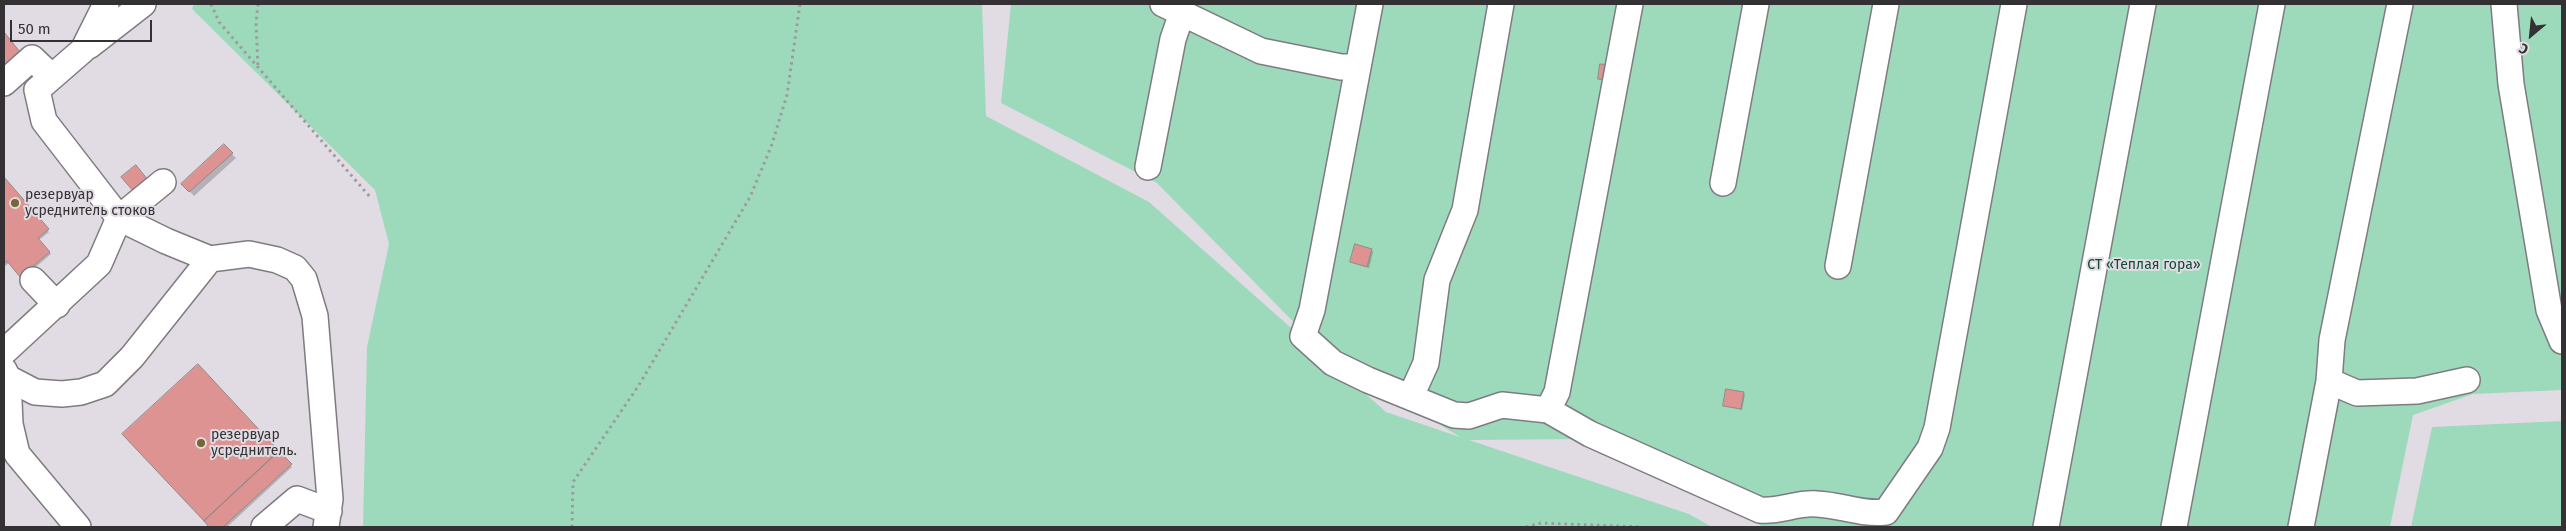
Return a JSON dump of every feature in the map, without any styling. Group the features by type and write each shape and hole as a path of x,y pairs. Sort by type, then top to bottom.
{"lane":[{"path":"84,50 106,4"},
{"path":"143,4 51,76 37,90 44,121 119,218 166,241 210,259 249,254 277,260 295,268 304,279 315,316 330,499 327,519 296,499 264,527"},
{"path":"1370,4 1312,310 1303,336 1333,363 1368,380 1454,415 1469,416 1502,405 1548,410 1590,434 1760,510 1772,512 1798,505 1818,504 1872,514 1886,512 1930,448 1937,428 2014,4"},
{"path":"1411,396 1426,363 1437,280 1465,210 1501,4"},
{"path":"1548,410 1557,392 1630,4"},
{"path":"1723,182 1756,4"},
{"path":"1838,266 1886,4"},
{"path":"2046,527 2143,4"},
{"path":"2174,527 2272,4"},
{"path":"2301,527 2329,380 2332,340 2400,4"},
{"path":"2504,4 2511,84 2549,310 2562,341"},
{"path":"1148,167 1173,40 1173,9 1261,51 1341,67 1358,67"},
{"path":"4,83 32,58 51,76"},
{"path":"4,352 99,264 119,218 163,182"},
{"path":"6,374 35,392 62,394 81,392 105,384 132,357 210,259"},
{"path":"34,280 57,304"},
{"path":"6,374 10,424 18,454 78,527"},
{"path":"2329,380 2358,393 2417,390 2467,380"}],"path":[{"path":"211,4 219,22 370,197"},
{"path":"258,4 256,23 258,69"},
{"path":"572,527 573,482 640,385 750,196 771,147 787,95 800,4"},
{"path":"1526,527 1541,523 1643,527"}],"green space":[{"name":"СТ «Теплая гора»","path":"194,4 982,4 986,116 1149,202 1386,412 1460,437 1323,352 1157,183 1001,103 1011,4 2562,4 2562,390 2473,394 2413,415 2390,527 1764,527 1584,439 1469,440 1689,514 1712,527 363,527 367,347 389,244 375,190 192,9"},
{"path":"2562,421 2562,527 2411,527 2432,427"}],"building":[{"path":"4,32 20,52 4,65"},
{"path":"1600,64 1613,65 1611,81 1598,79"},
{"path":"224,144 233,153 189,192 181,184"},
{"path":"136,165 148,180 134,192 121,177"},
{"name":"резервуар усреднитель стоков","path":"4,177 49,229 38,238 50,252 20,277 7,261 4,264"},
{"path":"1355,244 1372,249 1367,267 1350,262"},
{"name":"резервуар усреднитель.","path":"198,364 279,451 204,521 122,434"},
{"path":"1726,389 1744,392 1741,409 1723,406"},
{"path":"279,451 292,464 223,527 209,527 204,521"}],"place":[{"name":"резервуар усреднитель стоков","path":"15,203"},
{"name":"резервуар усреднитель.","path":"201,443"}]}
